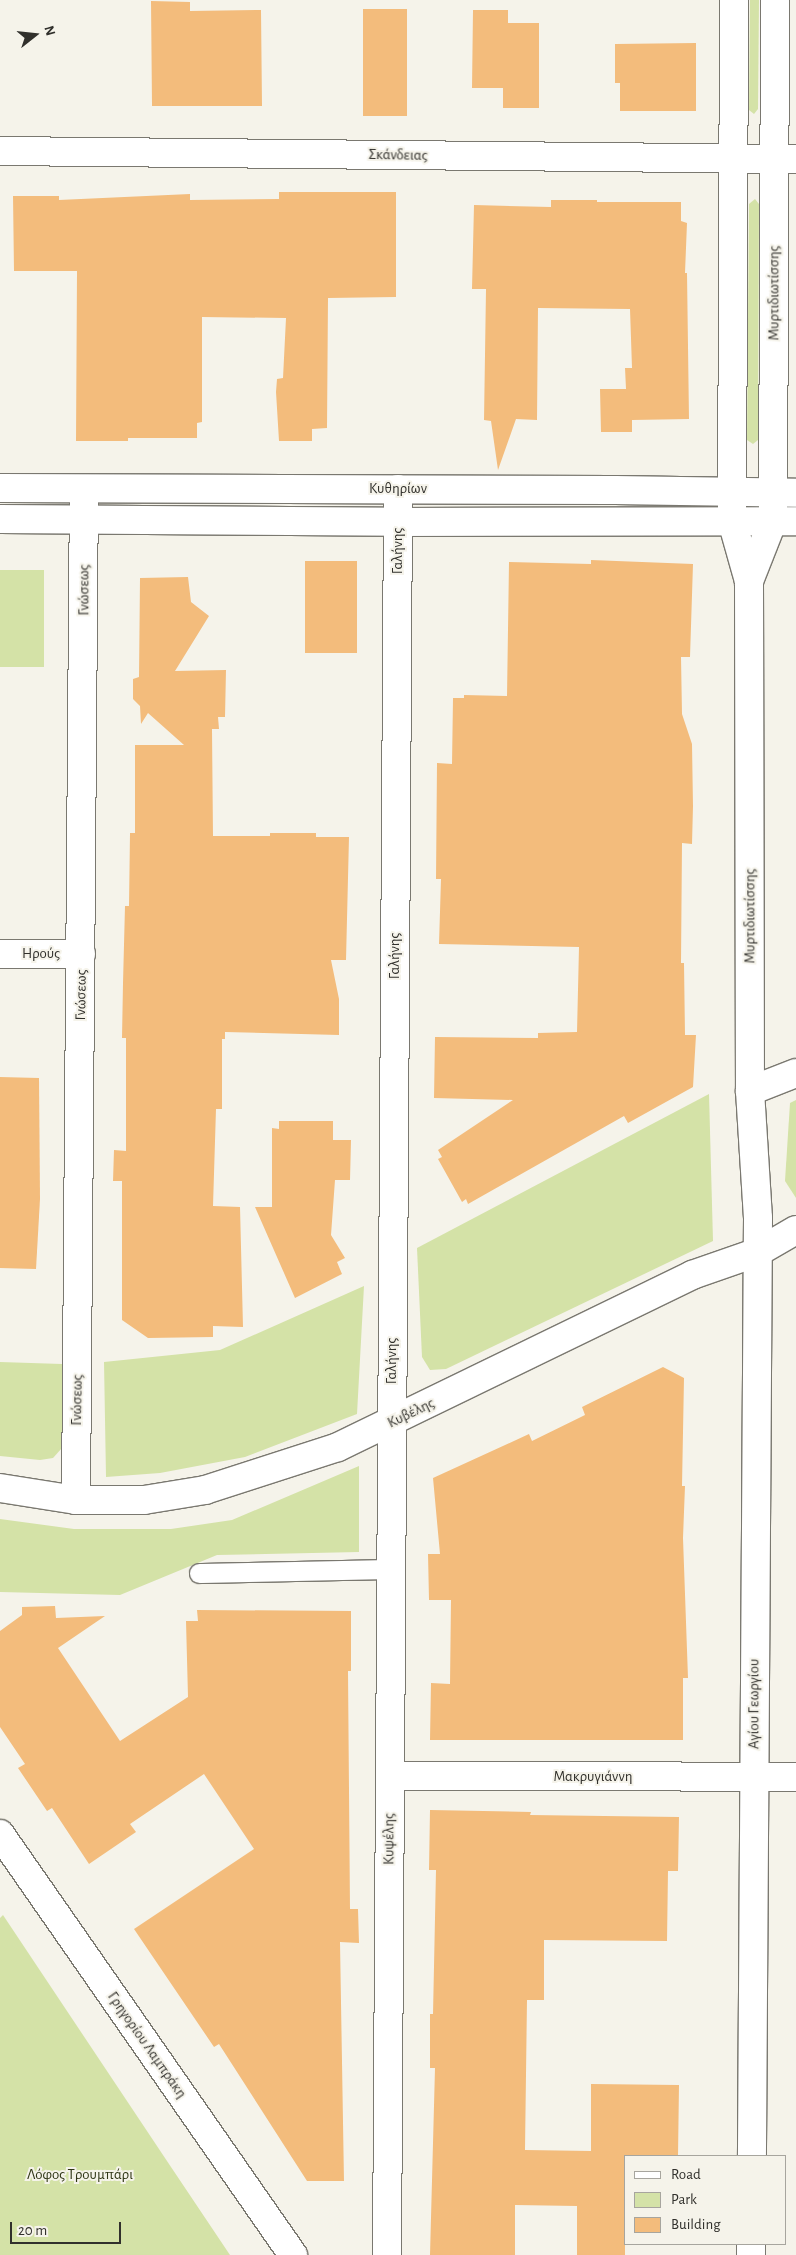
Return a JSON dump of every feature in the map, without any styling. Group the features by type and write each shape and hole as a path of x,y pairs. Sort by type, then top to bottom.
{"street":[{"name":"Μυρτιδιωτίσσης","path":"734,0 732,521 749,581 750,1091 758,1218 758,1252"},
{"name":"Μυρτιδιωτίσσης","path":"749,581 784,521 785,159 774,0"},
{"name":"Σκάνδειας","path":"0,151 785,159"},
{"name":"Κυθηρίων","path":"0,488 398,489 785,493"},
{"name":"Γνώσεως","path":"76,1500 84,489"},
{"name":"Γαλήνης","path":"392,1423 398,489"},
{"path":"0,519 398,522 784,521"},
{"name":"Ηρούς","path":"0,954 81,954"},
{"path":"750,1091 796,1074"},
{"name":"Κυβέλης","path":"0,1488 76,1500 144,1500 204,1490 338,1447 392,1423 692,1275 758,1252 796,1230"},
{"name":"Αγίου Γεωργίου","path":"752,2155 758,1252"},
{"name":"Κυψέλης","path":"387,2255 392,1423"},
{"name":"Μακρυγιάννη","path":"390,1776 796,1777"},
{"name":"Γρηγορίου Λαμπράκη","path":"3,1845 294,2255"}],"lane":[{"path":"199,1574 392,1569"}],"green space":[{"path":"750,0 759,0 758,109 754,114 749,110"},
{"path":"755,199 759,204 758,440 753,444 747,440 749,204"},
{"path":"0,570 44,570 44,667 0,667"},
{"path":"709,1094 713,1241 446,1369 430,1370 422,1357 417,1248"},
{"path":"796,1100 796,1198 785,1181 790,1103"},
{"path":"364,1286 357,1414 245,1457 160,1473 106,1477 104,1362 220,1350"},
{"path":"0,1362 62,1364 62,1448 53,1458 40,1460 0,1456"},
{"path":"359,1466 359,1552 217,1555 120,1595 0,1592 0,1519 74,1529 171,1529 232,1520"},
{"name":"Λόφος Τρουμπάρι","path":"3,1915 230,2255 0,2255 0,1918"}],"building":[{"path":"151,1 190,2 190,11 261,10 262,106 152,106"},
{"path":"363,9 407,9 407,116 363,116"},
{"path":"473,10 508,10 508,23 539,23 539,108 503,108 503,88 472,88"},
{"path":"696,43 696,111 620,111 620,83 615,83 615,44"},
{"path":"279,192 396,192 396,297 328,298 327,428 312,429 312,441 279,441 276,392 277,379 283,378 286,318 202,317 202,422 197,423 197,438 128,438 128,441 76,441 77,271 14,271 13,196 59,196 59,200 190,194 190,200 279,199"},
{"path":"551,200 681,202 681,221 687,223 685,273 687,273 689,419 632,420 632,432 601,432 600,389 626,389 625,368 632,368 630,309 538,308 537,420 516,419 498,470 491,421 484,420 486,289 472,289 474,205 551,207"},
{"path":"591,560 693,564 690,657 681,657 682,714 692,744 693,806 692,844 682,843 681,963 684,963 685,1035 696,1035 693,1087 628,1123 624,1116 468,1204 466,1199 462,1202 438,1159 442,1157 438,1150 513,1100 434,1098 435,1037 538,1038 538,1033 577,1032 579,947 439,944 441,879 436,879 437,763 452,764 453,698 464,698 464,695 507,696 509,562 591,564"},
{"path":"305,561 357,561 357,653 305,653"},
{"path":"188,577 191,602 209,616 175,671 226,670 225,717 218,717 219,729 212,729 213,836 270,836 270,833 316,833 316,837 349,837 346,960 331,960 339,999 339,1035 225,1032 225,1039 222,1039 222,1109 216,1109 213,1206 240,1207 243,1327 213,1326 213,1337 148,1338 122,1320 122,1181 113,1181 114,1150 126,1151 126,1038 122,1038 125,906 129,906 130,833 135,833 135,745 184,745 148,713 141,724 140,706 133,699 133,679 139,677 140,578"},
{"path":"0,1077 39,1078 40,1199 36,1269 0,1268"},
{"path":"279,1121 333,1121 333,1140 351,1140 350,1180 335,1180 331,1235 345,1258 337,1262 342,1274 295,1298 255,1207 272,1207 272,1128 279,1129"},
{"path":"663,1367 684,1378 682,1486 685,1486 683,1538 688,1678 683,1678 683,1740 430,1740 431,1683 450,1684 451,1600 429,1600 428,1554 440,1554 433,1478 529,1434 532,1441 585,1415 582,1407"},
{"path":"55,1606 56,1618 105,1616 58,1648 120,1741 188,1697 186,1621 198,1621 197,1610 351,1611 351,1671 348,1671 350,1909 358,1909 359,1943 340,1942 344,2181 307,2181 219,2044 214,2047 134,1929 254,1849 204,1774 130,1824 136,1832 89,1864 52,1808 47,1811 18,1768 25,1764 0,1727 0,1631 22,1615 22,1607"},
{"path":"430,1810 531,1812 530,1815 679,1817 678,1871 668,1871 667,1941 544,1940 544,2000 527,2000 525,2150 591,2151 591,2084 679,2085 678,2155 624,2155 625,2255 577,2255 577,2206 515,2205 515,2255 430,2255 435,2068 430,2068 430,2014 433,2014 436,1870 429,1870"}]}
